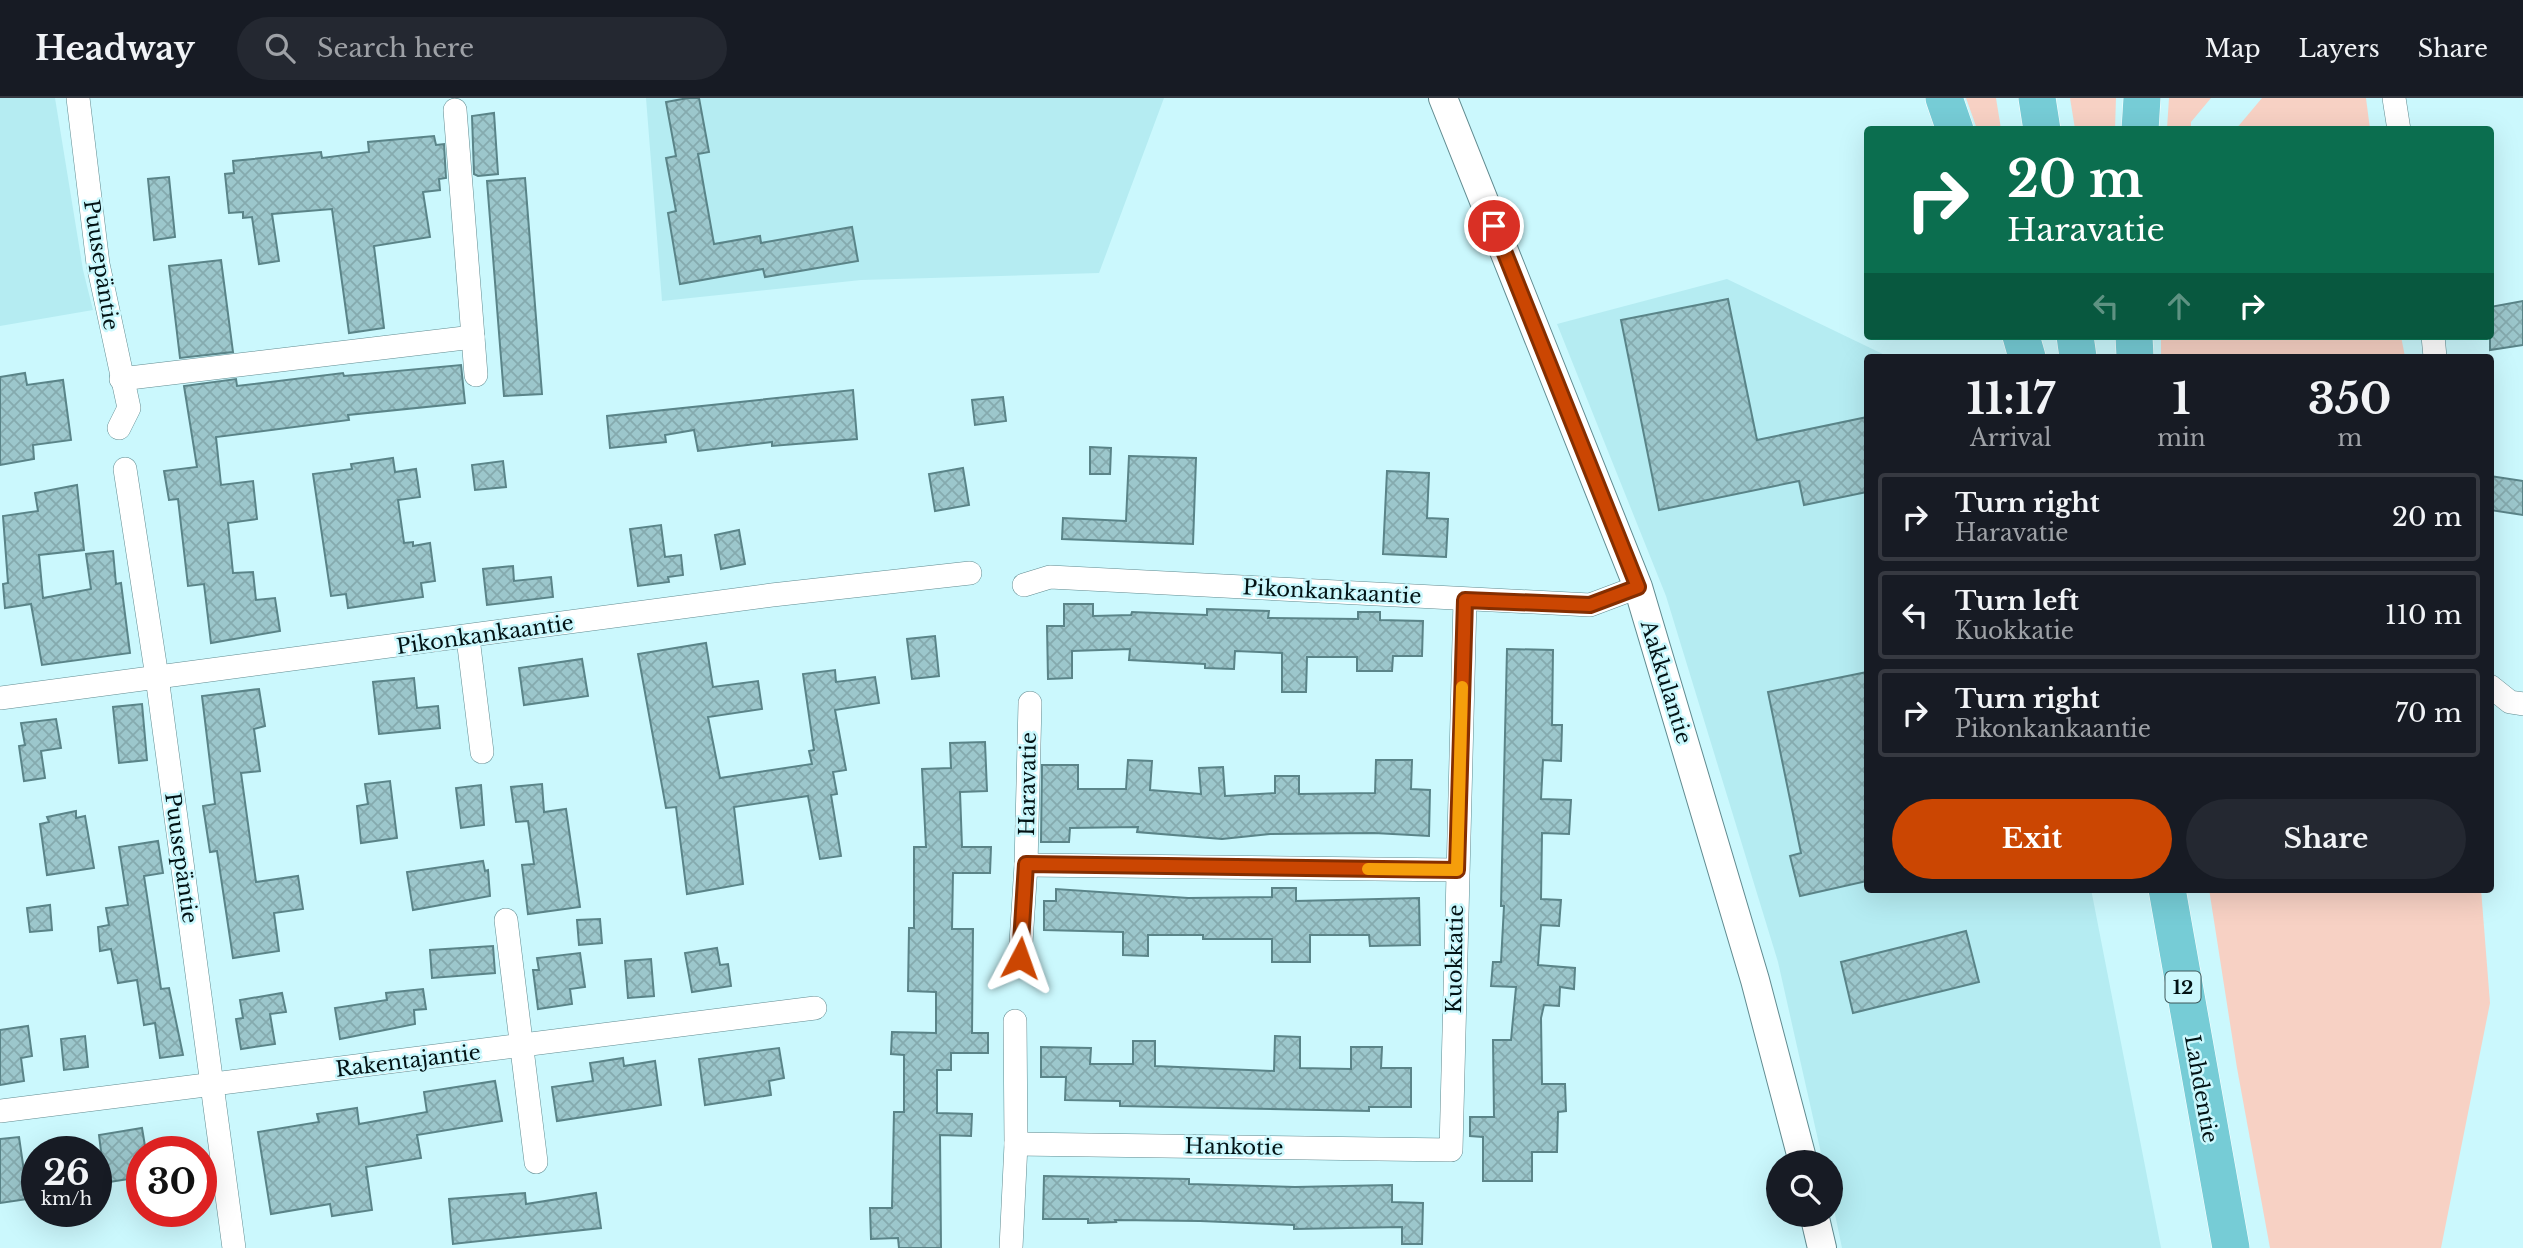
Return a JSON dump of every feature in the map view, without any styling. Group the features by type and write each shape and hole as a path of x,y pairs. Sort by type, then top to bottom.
{"highway":[{"path":"1944,98 1954,126"},
{"path":"2037,98 2041,126"},
{"path":"2140,126 2142,98"},
{"path":"2156,893 2200,1084"},
{"name":"Lahdentie","path":"2168,893 2231,1248"},
{"path":"2179,893 2200,1084"}],"street":[{"name":"Puusepäntie","path":"78,98 98,264 129,408 120,428"},
{"name":"Aakkulantie","path":"1443,98 1638,587 1755,980 1800,1150"},
{"path":"2394,98 2398,126"},
{"path":"455,110 475,375"},
{"path":"121,379 473,337"},
{"name":"Puusepäntie","path":"125,469 157,677 234,1248"},
{"name":"Pikonkankaantie","path":"0,698 468,638 772,595 970,573"},
{"name":"Pikonkankaantie","path":"1024,585 1050,577 1590,605 1638,587"},
{"name":"Kuokkatie","path":"1451,1150 1465,600"},
{"path":"468,638 482,752"},
{"path":"2494,689 2510,702 2523,704"},
{"name":"Haravatie","path":"1020,958 1026,864 1030,703"},
{"name":"Haravatie","path":"1026,864 1457,870"},
{"path":"506,920 519,1047 536,1162"},
{"name":"Rakentajantie","path":"0,1111 815,1008"},
{"path":"1011,1248 1016,1144 1016,1021"},
{"name":"Hankotie","path":"1016,1144 1451,1150"},
{"path":"1817,1227 1822,1248"}],"shaded area":[{"path":"0,98 55,98 83,270 93,310 0,326"},
{"path":"646,98 1164,98 1099,273 861,280 662,301"},
{"path":"1966,98 1996,98 2001,126 1976,126"},
{"path":"2070,98 2116,98 2115,126 2075,126"},
{"path":"2169,98 2211,98 2191,122 2191,126 2167,126"},
{"path":"2262,98 2366,98 2370,126 2239,126"},
{"path":"1727,279 1883,354 1864,354 1864,893 2092,893 2161,1248 1842,1248 1838,1227 1843,1227 1843,1150 1820,1150 1778,962 1666,596 1557,324"},
{"path":"2161,340 2402,340 2404,354 2161,354"},
{"path":"2210,893 2481,893 2490,1003 2441,1248 2270,1248 2237,1068"}],"building":[{"path":"699,98 709,152 698,154 714,244 760,236 761,243 852,227 858,261 765,277 763,269 680,284 668,213 676,211 666,158 676,156 666,102"},
{"path":"494,113 498,174 478,176 474,174 472,116"},
{"path":"434,136 436,145 444,144 446,178 439,179 440,190 423,192 430,237 374,246 384,328 349,333 332,209 272,214 279,261 259,264 252,217 243,218 243,212 229,213 225,174 234,173 233,161 321,152 322,158 369,152 368,142"},
{"path":"169,177 175,237 154,240 148,179"},
{"path":"525,178 542,394 504,396 487,181"},
{"path":"221,260 233,352 180,358 169,266"},
{"path":"1728,299 1757,440 1864,418 1864,493 1804,505 1799,481 1659,510 1621,320"},
{"path":"2523,301 2523,345 2490,350 2490,340 2494,340 2494,306"},
{"path":"461,365 465,403 348,415 349,420 216,437 221,485 253,481 257,519 228,523 233,573 253,572 256,600 275,598 280,631 211,643 204,584 188,586 178,499 169,500 164,471 197,467 184,386 236,379 237,386 343,373 344,376"},
{"path":"25,373 27,385 63,380 71,440 33,445 34,459 0,465 0,377"},
{"path":"853,390 857,439 772,446 772,442 698,451 694,430 665,435 666,442 610,448 607,416"},
{"path":"1003,397 1006,421 975,425 972,400"},
{"path":"1090,447 1111,448 1110,474 1090,474"},
{"path":"1129,456 1196,458 1193,544 1062,539 1063,518 1126,521"},
{"path":"393,458 395,472 416,469 420,497 398,500 404,543 413,542 413,546 430,543 435,581 421,583 423,597 348,608 346,594 331,596 313,474 352,469 351,464"},
{"path":"503,461 506,487 475,490 472,465"},
{"path":"963,468 969,505 935,511 929,474"},
{"path":"1387,471 1429,473 1427,518 1448,519 1446,557 1383,554"},
{"path":"2494,477 2523,481 2523,515 2494,511"},
{"path":"77,485 84,550 39,555 43,598 91,589 86,554 113,551 116,584 121,583 130,653 42,665 31,604 5,608 3,584 8,583 3,516 38,511 35,493"},
{"path":"661,525 665,557 681,555 683,575 668,577 669,582 638,586 630,529"},
{"path":"739,530 745,564 721,569 715,535"},
{"path":"513,566 514,581 551,577 553,597 487,605 483,569"},
{"path":"1064,604 1093,604 1093,616 1131,615 1132,612 1207,615 1207,609 1269,611 1268,618 1358,619 1358,612 1380,612 1380,620 1423,621 1422,656 1393,656 1392,671 1357,671 1357,657 1307,657 1306,692 1282,692 1282,653 1235,651 1234,669 1205,668 1205,664 1129,660 1130,649 1072,651 1072,678 1048,679 1047,626 1064,626"},
{"path":"935,636 939,676 912,679 907,639"},
{"path":"706,643 713,687 758,681 762,709 708,717 720,778 812,764 809,751 814,750 803,674 835,670 836,682 875,677 879,703 835,710 846,770 833,772 837,794 831,795 841,856 820,859 808,796 734,807 743,884 687,894 676,807 666,808 638,654"},
{"path":"1507,649 1553,650 1552,725 1562,725 1561,761 1543,760 1541,799 1571,800 1569,834 1542,833 1541,899 1561,900 1559,926 1541,925 1538,965 1575,968 1574,989 1560,987 1559,1006 1544,1005 1541,1018 1542,1084 1565,1084 1566,1111 1558,1112 1557,1152 1532,1152 1532,1181 1483,1181 1483,1137 1470,1136 1470,1117 1494,1117 1493,1040 1511,1040 1516,987 1491,986 1493,962 1501,962 1504,906 1501,906"},
{"path":"582,659 588,696 524,705 519,668"},
{"path":"1864,673 1864,882 1800,896 1790,856 1801,853 1768,692"},
{"path":"414,678 417,708 438,706 440,728 379,734 373,682"},
{"path":"259,689 265,726 254,729 260,771 241,773 256,882 298,876 303,909 274,913 279,951 233,958 217,851 210,852 203,806 215,804 202,696"},
{"path":"142,704 147,760 119,763 113,707"},
{"path":"56,719 61,748 41,751 45,778 24,781 19,746 25,745 21,723"},
{"path":"985,742 987,791 960,792 962,847 991,847 990,873 953,873 952,929 973,929 972,1033 988,1033 988,1053 951,1053 951,1070 937,1070 937,1113 972,1114 971,1136 940,1135 941,1248 899,1248 898,1238 871,1239 870,1208 892,1208 894,1112 904,1112 904,1055 891,1054 892,1032 936,1033 936,992 908,991 909,928 914,928 914,847 926,847 922,769 951,768 950,743"},
{"path":"1128,760 1152,761 1150,790 1201,794 1199,768 1223,767 1225,796 1275,793 1275,776 1299,776 1299,794 1375,793 1376,760 1412,760 1411,789 1430,790 1429,836 1374,833 1270,834 1222,839 1137,832 1138,827 1070,828 1069,842 1041,842 1042,765 1078,765 1078,789 1126,789"},
{"path":"390,781 397,838 361,843 357,806 368,804 365,784"},
{"path":"542,784 544,812 566,809 580,907 528,914 522,865 534,864 528,821 516,822 511,787"},
{"path":"481,785 484,825 461,828 456,788"},
{"path":"76,811 76,818 85,816 94,868 47,875 40,824 49,822 47,817"},
{"path":"158,841 163,873 144,876 161,989 169,988 183,1055 160,1058 155,1023 144,1025 137,980 118,983 111,949 100,951 98,927 109,925 106,908 128,905 119,847"},
{"path":"483,861 485,871 488,870 490,896 413,910 407,872"},
{"path":"1272,888 1296,888 1296,901 1419,898 1420,945 1370,946 1369,935 1310,935 1310,962 1272,962 1272,939 1203,939 1203,935 1148,935 1148,956 1123,955 1123,932 1044,930 1044,901 1056,901 1056,889 1188,898 1272,897"},
{"path":"50,905 52,930 30,932 27,908"},
{"path":"600,919 602,943 579,945 577,920"},
{"path":"1966,931 1979,982 1853,1013 1841,962"},
{"path":"493,946 495,973 432,978 430,950"},
{"path":"717,948 720,965 728,964 731,986 692,992 685,953"},
{"path":"580,953 585,987 570,989 572,1004 538,1009 533,970 539,970 537,958"},
{"path":"651,959 654,996 628,998 625,961"},
{"path":"423,989 426,1009 414,1010 415,1024 340,1039 335,1008 387,1000 386,993"},
{"path":"282,993 286,1012 270,1014 275,1044 241,1049 236,1019 243,1018 240,1000"},
{"path":"28,1026 32,1056 21,1058 24,1081 0,1085 0,1030"},
{"path":"85,1036 88,1067 64,1070 61,1039"},
{"path":"1275,1036 1300,1037 1300,1068 1351,1069 1351,1047 1382,1047 1381,1068 1411,1068 1411,1107 1369,1107 1369,1111 1120,1106 1120,1101 1065,1100 1066,1077 1041,1077 1041,1047 1091,1048 1090,1064 1133,1064 1133,1041 1155,1041 1155,1066 1274,1071"},
{"path":"779,1048 784,1078 769,1081 771,1095 705,1105 699,1059"},
{"path":"623,1058 624,1066 655,1061 661,1105 557,1121 552,1087 593,1081 590,1063"},
{"path":"495,1081 502,1121 417,1135 421,1158 366,1167 372,1210 332,1216 330,1204 271,1214 258,1132 319,1122 317,1114 357,1108 359,1124 427,1112 424,1092"},
{"path":"142,1128 143,1136 126,1136 126,1179 112,1182 112,1136 99,1135"},
{"path":"19,1137 21,1200 0,1203 0,1139"},
{"path":"1044,1176 1189,1179 1189,1184 1295,1187 1392,1185 1392,1202 1423,1203 1422,1244 1402,1244 1402,1227 1294,1229 1294,1225 1200,1221 1115,1220 1116,1222 1088,1223 1088,1219 1043,1219"},
{"path":"525,1193 526,1204 596,1193 601,1228 453,1244 449,1199"}],"slow traffic":[{"path":"1368,869 1457,870 1462,687"}],"route":[{"path":"1020,958 1026,864 1457,870 1465,600 1590,605 1638,587 1494,226"}]}
